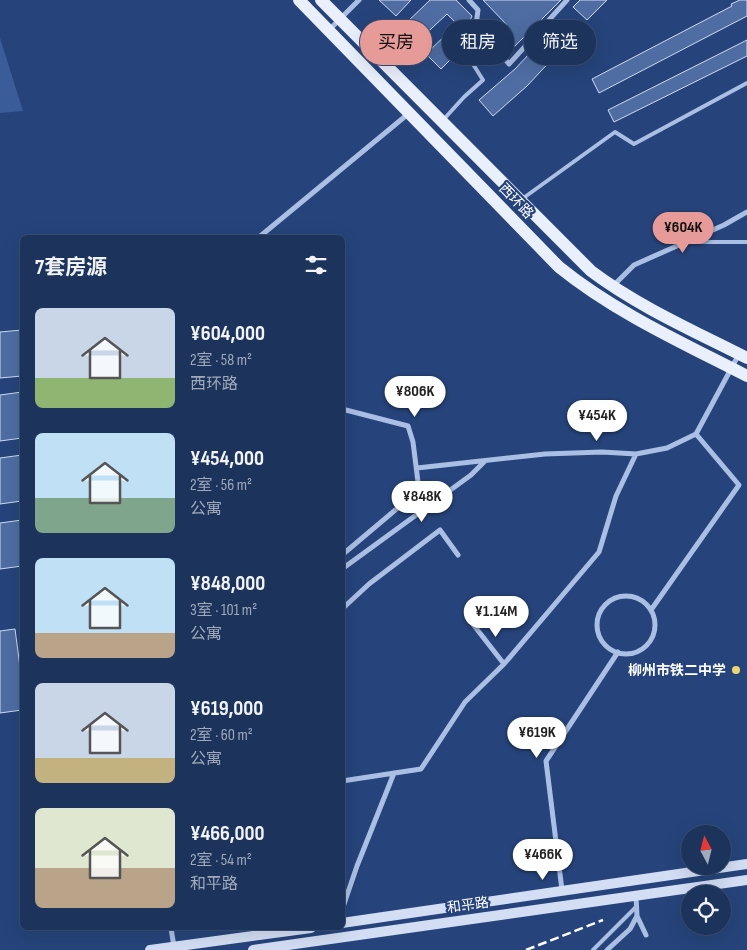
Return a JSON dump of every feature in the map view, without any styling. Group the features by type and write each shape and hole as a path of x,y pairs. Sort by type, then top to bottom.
{"main road":[{"name":"西环路","path":"298,0 559,267 579,283 676,341 747,376"},
{"name":"西环路","path":"321,0 591,272 612,287 685,328 743,356"},
{"name":"和平路","path":"345,923 747,864"},
{"name":"和平路","path":"253,950 747,880"},
{"path":"150,950 297,930"}],"street":[{"path":"328,30 359,0"},
{"path":"469,0 478,10 477,20"},
{"path":"514,57 567,0"},
{"path":"262,235 408,113"},
{"path":"612,287 634,265 724,225 747,212"},
{"path":"416,468 545,454 602,452 636,454 667,448 696,434 732,368 743,356"},
{"path":"345,411 408,426 413,442 419,490 345,552"},
{"path":"651,610 739,485 696,434"},
{"path":"345,781 421,769 465,702 504,664 598,552 616,496 636,454"},
{"path":"345,567 471,475 485,461"},
{"path":"345,606 369,584 440,530 458,555"},
{"path":"618,597 636,598 645,603 655,619 652,639 637,652 627,654 618,652 609,648 603,641 599,633 599,615 610,601 618,597"},
{"path":"472,623 504,664"},
{"path":"562,890 546,761 618,652"},
{"path":"345,901 394,773"},
{"path":"636,896 637,916 646,935"},
{"path":"607,950 630,929 637,916"},
{"path":"171,930 174,948"}],"lane":[{"path":"441,122 483,80 474,65"},
{"path":"520,201 615,132 634,144 747,83"},
{"path":"684,242 747,242"},
{"path":"593,950 636,907"}],"shaded area":[{"path":"0,38 23,111 0,113"}],"building":[{"path":"379,0 411,0 396,16"},
{"path":"430,0 456,0 472,16 470,20 453,20 447,14 432,28 432,20 409,20"},
{"path":"483,0 561,0 541,20 524,20 524,37 514,47 514,20 502,20"},
{"path":"580,0 607,0 587,20 573,7"},
{"path":"740,0 747,0 747,16 599,93 592,79 732,6 731,4"},
{"path":"442,39 442,65 445,65 441,69 432,60 432,48"},
{"path":"747,40 747,56 614,122 608,110"},
{"path":"524,59 524,65 547,65 527,86 493,116 479,100"},
{"path":"20,330 20,376 0,378 0,332"},
{"path":"20,392 20,438 0,441 0,395"},
{"path":"20,455 20,501 0,504 0,458"},
{"path":"20,520 20,566 0,569 0,523"},
{"path":"15,629 20,667 20,710 0,713 0,631"}],"railway":[{"path":"526,950 603,920"}],"place":[{"name":"柳州市铁二中学","path":"736,670"}]}
